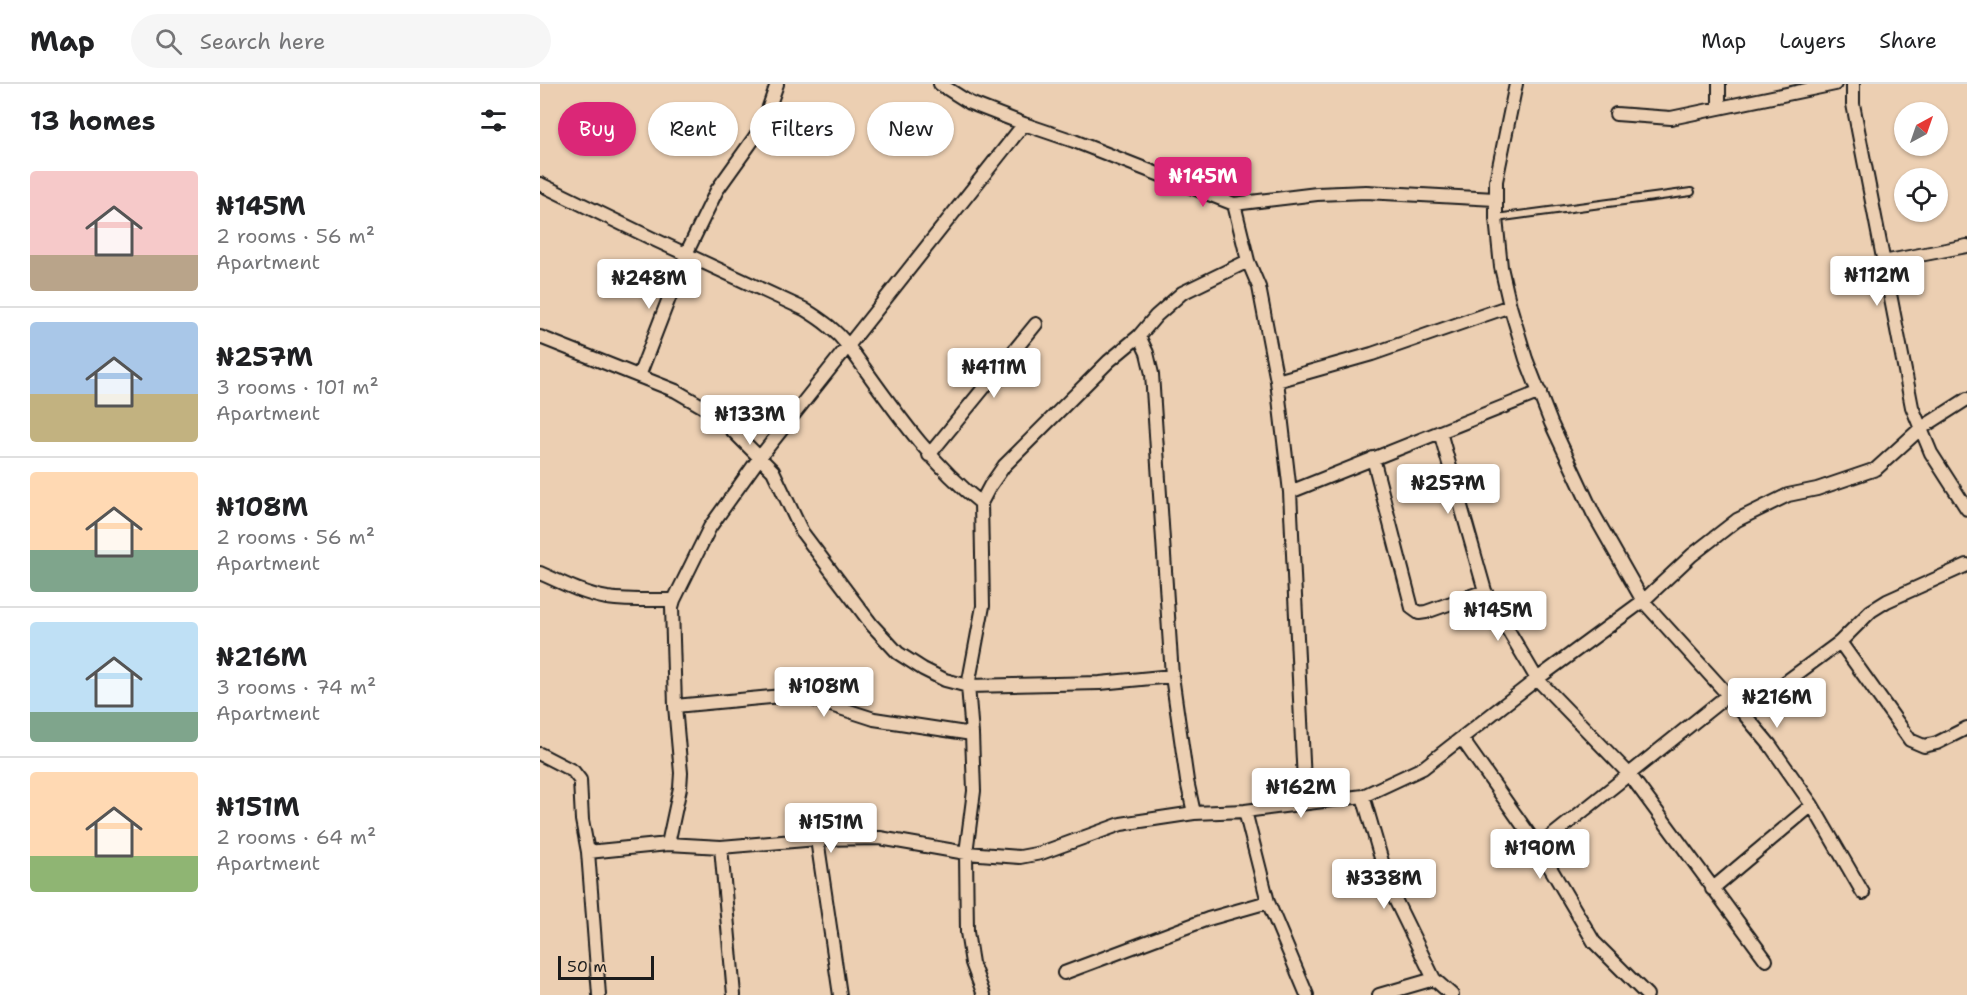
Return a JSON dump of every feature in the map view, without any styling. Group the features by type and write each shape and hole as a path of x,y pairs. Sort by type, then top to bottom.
{"street":[{"path":"639,376 686,254 717,190 762,127 777,84"},
{"path":"940,84 970,104 1074,141 1234,204 1317,194 1366,192 1495,200"},
{"path":"1516,84 1496,182 1495,200 1500,267 1526,359 1551,423 1593,513 1643,601 1770,745 1812,805 1863,893"},
{"path":"1719,84 1719,107"},
{"path":"1617,114 1671,118 1834,84"},
{"path":"1853,84 1853,104 1912,407 1931,453 1967,509"},
{"path":"668,844 681,773 675,706 672,607 710,527 760,458 1024,124"},
{"path":"540,184 804,309 836,330 929,455 963,489 981,503"},
{"path":"1234,204 1248,261 1259,287 1277,381 1290,492 1305,803"},
{"path":"1883,262 1967,246"},
{"path":"984,995 972,963 967,932 966,853 974,791 968,686 983,606 981,503 1004,466 1108,362 1139,336 1156,316 1182,293 1248,261"},
{"path":"1277,381 1372,354 1510,306"},
{"path":"929,455 1036,324"},
{"path":"1139,336 1147,353 1152,374 1172,676 1187,781 1194,813"},
{"path":"540,337 676,391 707,409 725,423 778,479 796,522 811,545 884,640 898,653 923,669 945,680 968,686 1100,683 1172,676"},
{"path":"1290,492 1540,392"},
{"path":"588,852 668,844 721,847 818,839 880,838 966,853 1010,857 1041,853 1120,824 1194,813 1245,811 1363,796 1423,768 1537,679 1643,601 1692,555 1737,520 1788,495 1817,489 1875,469 1920,429 1967,399"},
{"path":"1440,432 1485,591 1537,679 1630,775 1766,960"},
{"path":"1373,458 1412,608 1419,613 1426,612 1485,591"},
{"path":"1744,713 1840,642 1879,606 1967,565"},
{"path":"540,573 575,589 606,597 641,601 674,600"},
{"path":"1840,642 1910,740 1924,746 1936,743 1967,728"},
{"path":"675,706 793,695 874,718 972,734"},
{"path":"1539,847 1728,695"},
{"path":"1462,739 1539,847 1594,942 1647,995"},
{"path":"540,753 573,771 580,780 599,995"},
{"path":"1363,796 1390,889 1434,979 1452,995"},
{"path":"1712,889 1812,805"},
{"path":"1245,811 1268,902 1307,995"},
{"path":"818,839 840,995"},
{"path":"721,847 734,995"},
{"path":"1064,973 1208,920 1268,902"},
{"path":"1378,995 1434,979"}],"lane":[{"path":"1496,218 1691,192"}]}
